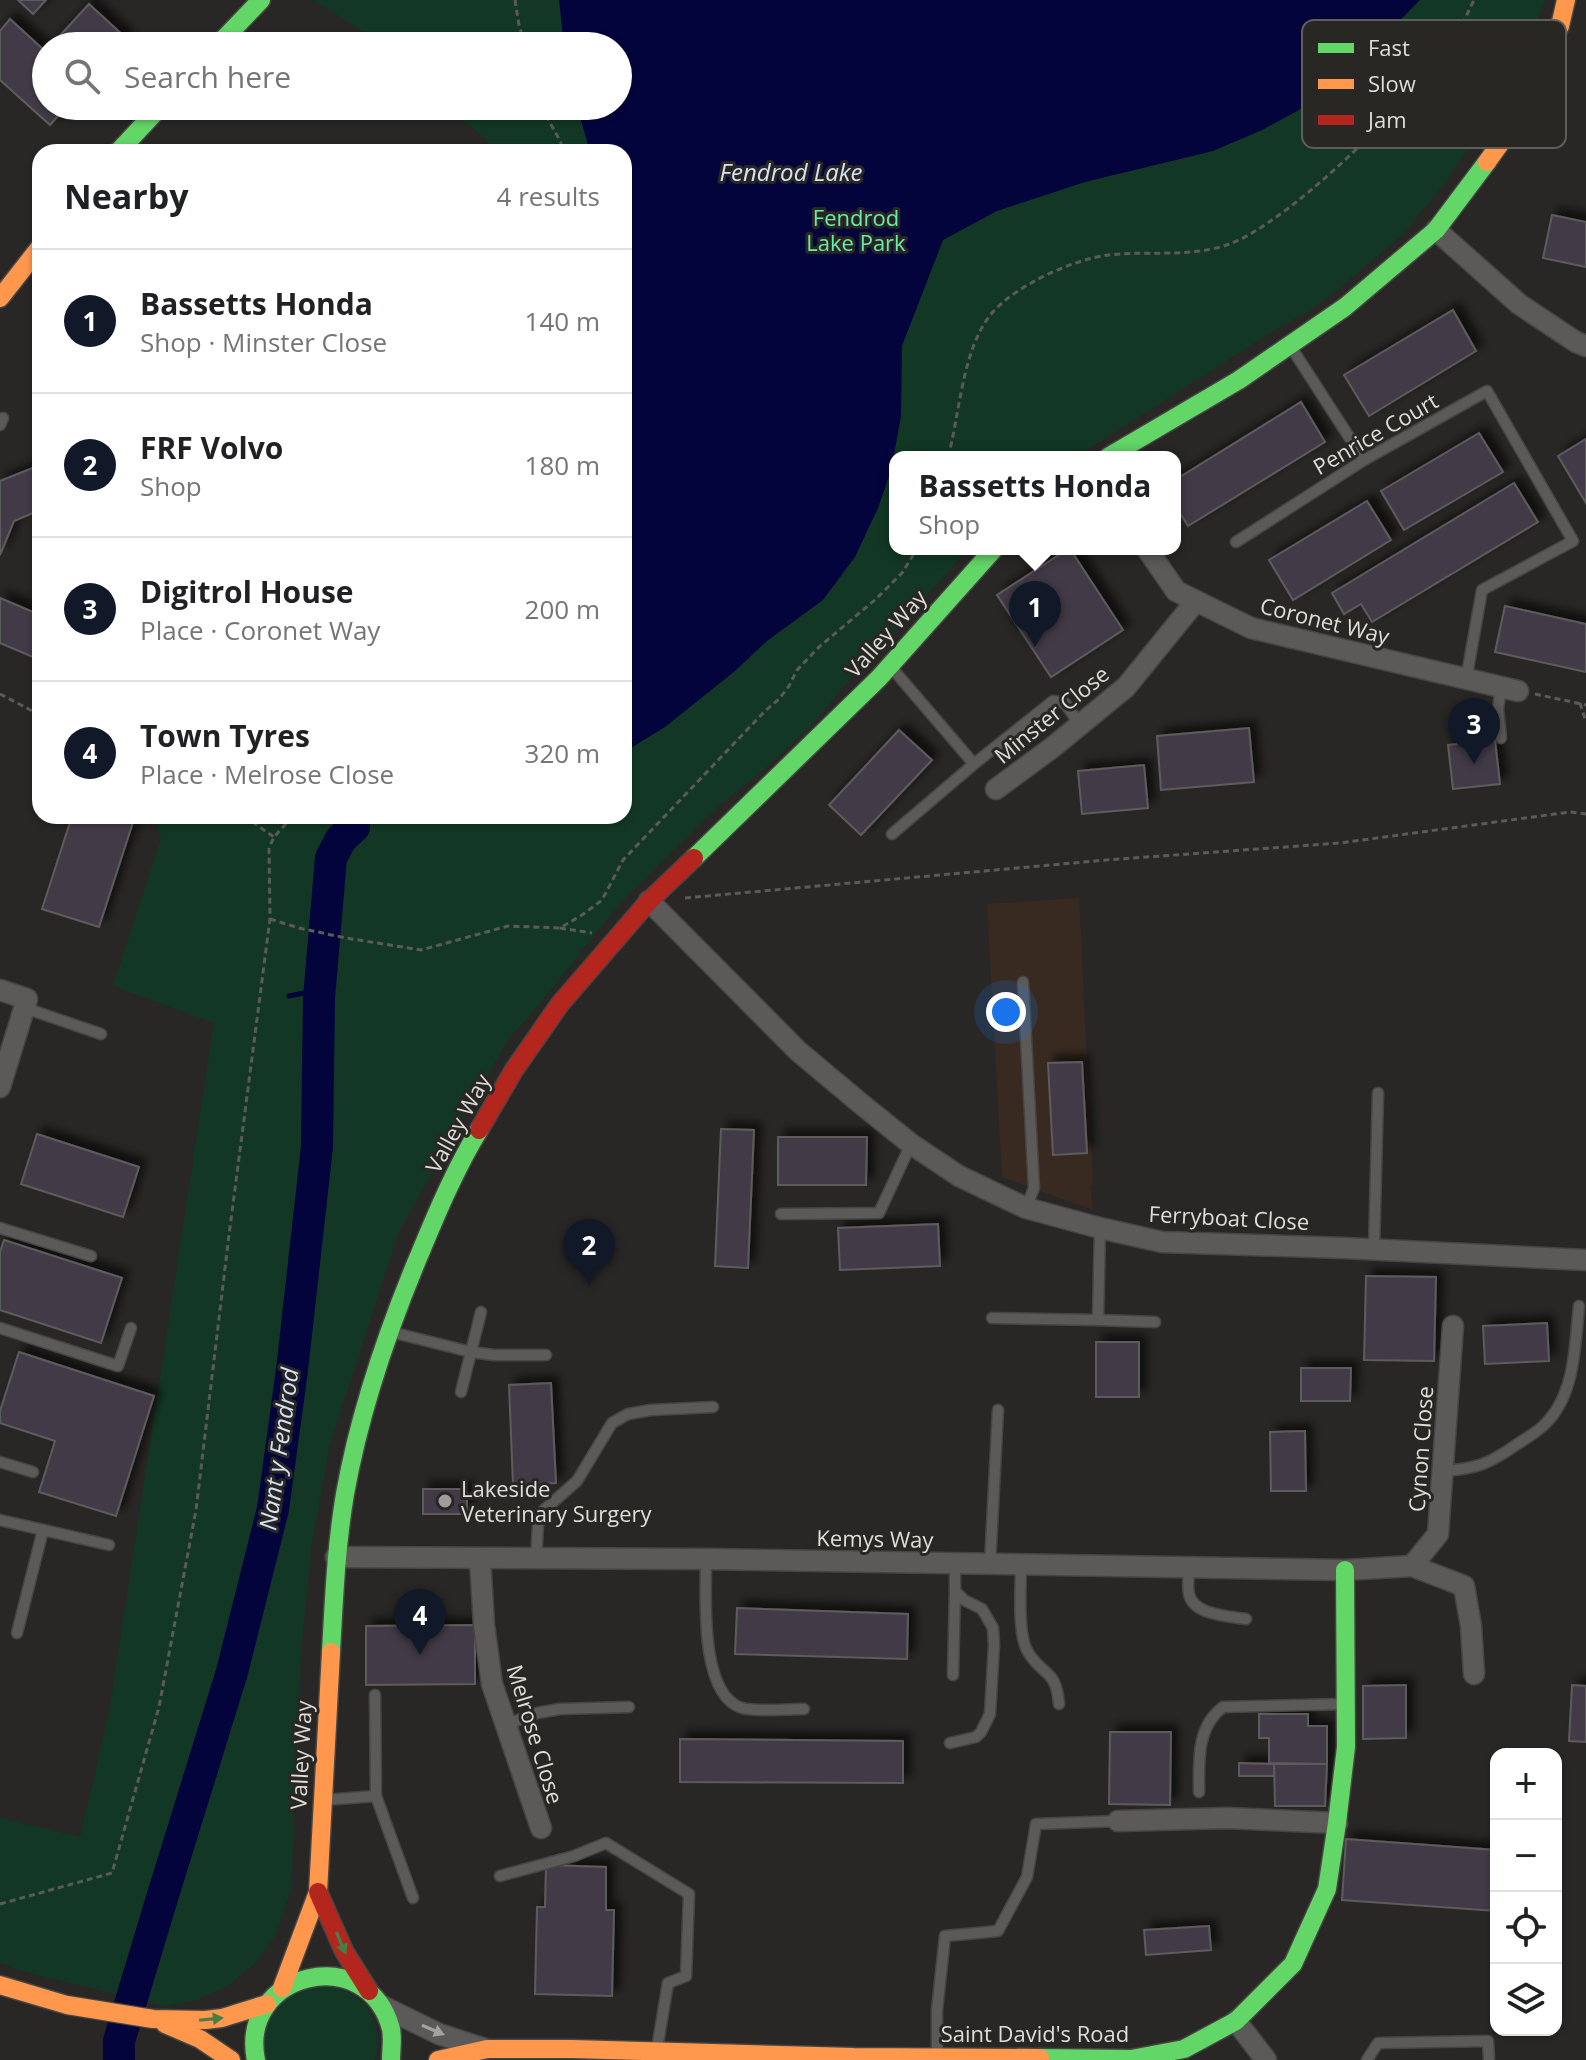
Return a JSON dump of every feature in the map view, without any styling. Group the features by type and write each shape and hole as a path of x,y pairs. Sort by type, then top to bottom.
{"street":[{"path":"230,32 261,0"},
{"path":"1561,20 1566,0"},
{"path":"125,144 148,120"},
{"path":"1118,451 1239,380 1345,307 1436,230 1497,148"},
{"path":"1436,230 1519,304 1586,346"},
{"path":"0,298 32,257"},
{"name":"Valley Way","path":"282,1988 318,1892 336,1557 345,1494 358,1433 389,1332 436,1214 474,1138 514,1070 560,1004 649,901 889,666 989,555"},
{"name":"Coronet Way","path":"1151,555 1176,591 1251,628 1510,689"},
{"name":"Minster Close","path":"996,789 1126,687 1196,601"},
{"name":"Ferryboat Close","path":"649,901 798,1051 911,1144 959,1176 1026,1208 1162,1242 1586,1260"},
{"path":"0,990 27,999 0,1087"},
{"name":"Cynon Close","path":"1412,1566 1438,1534 1453,1326"},
{"name":"Kemys Way","path":"336,1557 706,1559 1345,1570 1412,1566"},
{"name":"Melrose Close","path":"480,1559 492,1684 541,1828"},
{"path":"1412,1566 1464,1586 1471,1626 1474,1674"},
{"name":"Saint David's Road","path":"438,2060 487,2049 854,2058 1131,2060 1184,2049 1236,2021 1293,1964 1327,1889 1346,1747 1345,1570"},
{"path":"1118,1821 1228,1818 1337,1823"},
{"name":"Valley Way","path":"318,1892 344,1951 391,2026 391,2060"},
{"path":"256,2060 254,2035 259,2019 267,2004 282,1988 306,1977 332,1975 358,1983 375,1998"},
{"path":"0,1985 67,2005 153,2019 222,2018 267,2004"},
{"name":"Saint David's Road","path":"375,1998 439,2034 487,2049"},
{"path":"153,2019 200,2039 231,2060"},
{"path":"1236,2021 1266,2060"}],"lane":[{"path":"1290,345 1364,460"},
{"name":"Penrice Court","path":"1236,542 1364,460 1487,391 1573,541 1482,590 1466,680"},
{"path":"889,666 974,764"},
{"path":"1501,738 1498,709 1510,689"},
{"path":"892,834 1053,701 1065,703 1080,725"},
{"path":"1023,982 1034,1188 1026,1208"},
{"path":"25,1008 101,1034"},
{"path":"1374,1249 1378,1093"},
{"path":"781,1214 879,1213 911,1144"},
{"path":"0,1228 91,1256"},
{"path":"1098,1320 1100,1228"},
{"path":"1442,1471 1485,1464 1545,1425 1559,1407 1566,1389 1573,1362 1579,1306"},
{"path":"461,1392 481,1312"},
{"path":"992,1318 1155,1322"},
{"path":"0,1328 118,1366 131,1328"},
{"path":"389,1332 471,1352 546,1355"},
{"path":"536,1559 538,1525 544,1510 577,1481 612,1423 628,1414 651,1410 713,1407"},
{"path":"990,1564 998,1410"},
{"path":"0,1462 33,1472"},
{"path":"0,1520 109,1545"},
{"path":"17,1633 43,1530"},
{"path":"706,1559 709,1654 721,1689 732,1703 744,1709 804,1709"},
{"path":"953,1675 955,1563"},
{"path":"1021,1564 1022,1634 1027,1651 1053,1677 1058,1687 1059,1704"},
{"path":"1189,1567 1188,1591 1193,1604 1202,1610 1246,1619"},
{"path":"950,1743 976,1737 990,1714 994,1645 993,1628 982,1609 964,1600 955,1591"},
{"path":"375,1695 376,1796 413,1898"},
{"path":"1199,1792 1199,1747 1215,1713 1223,1707 1346,1704"},
{"path":"505,1725 548,1711 629,1707"},
{"path":"322,1801 376,1796"},
{"path":"937,2057 937,2010 945,1936 998,1931 1027,1877 1036,1824 1118,1821"},
{"path":"500,1876 574,1856 606,1843 689,1894 686,1976 668,1983 657,2051"},
{"path":"1367,2060 1378,2043 1488,2041 1489,2060"}],"path":[{"path":"515,0 521,32"},
{"path":"1465,20 1474,0"},
{"path":"547,120 562,144"},
{"path":"949,451 974,344 991,314 1008,298 1027,285 1088,259 1211,249 1231,244 1252,234 1302,198 1359,148"},
{"path":"270,919 346,938 421,950 508,926 560,928 602,900 623,860 779,699 797,670 819,647 876,599 902,573 913,555"},
{"path":"1510,689 1586,705"},
{"path":"0,694 32,711"},
{"path":"1580,703 1586,722"},
{"path":"680,899 1106,860 1340,843 1570,812 1586,814"},
{"path":"255,824 274,837"},
{"path":"0,1904 112,1873 159,1707 196,1510 270,919 269,848 286,824"}],"shaded area":[{"path":"1079,898 1093,1210 1002,1177 987,904"}],"green space":[{"name":"Fendrod Lake Park","path":"314,0 1545,0 1537,20 1302,20 1302,148 1469,148 1403,234 1307,312 1085,451 889,451 889,555 963,555 858,669 810,727 715,809 619,904 509,1038 399,1231 330,1444 311,1549 301,1653 291,1888 276,1934 256,1962 229,1985 197,2000 165,2006 25,1972 0,1963 0,1818 80,1837 109,1713 214,1023 113,986 161,839 156,824 632,824 632,144 488,144 463,120 632,120 632,32 363,32"},
{"path":"323,1983 355,1996 370,2012 377,2036 375,2060 258,2060 270,2004"}],"water":[{"name":"Fendrod Lake","path":"559,0 1420,0 1400,20 1302,20 1302,108 1262,130 1213,151 1085,182 997,211 943,240 902,346 901,416 895,451 889,451 889,477 855,557 823,600 767,641 665,727 632,747 632,144 588,144 581,120 632,120 632,32 562,32"}],"building":[{"path":"18,0 46,0 33,14"},
{"path":"89,4 119,32 63,32"},
{"path":"10,19 32,39 32,109 0,80 0,31"},
{"path":"1552,215 1586,222 1586,267 1543,258"},
{"path":"1453,310 1476,351 1369,416 1344,375"},
{"path":"1301,402 1325,442 1188,526 1181,515 1181,476"},
{"path":"1479,433 1503,472 1404,530 1381,491"},
{"path":"1586,439 1586,503 1558,456"},
{"path":"32,468 32,513 14,521 0,555 0,481"},
{"path":"1514,483 1538,522 1372,622 1361,604 1344,614 1332,593"},
{"path":"1367,501 1391,540 1293,600 1269,560"},
{"path":"1059,555 1074,555 1123,630 1051,677 997,595"},
{"path":"0,598 32,612 32,657 0,643"},
{"path":"1505,606 1586,624 1586,672 1495,652"},
{"path":"1249,728 1254,782 1161,790 1157,736"},
{"path":"899,730 932,760 861,835 829,805"},
{"path":"1495,740 1500,784 1453,789 1448,745"},
{"path":"1144,765 1148,808 1082,814 1078,771"},
{"path":"69,824 132,824 99,927 42,909"},
{"path":"1082,1062 1087,1153 1053,1155 1048,1063"},
{"path":"721,1129 754,1130 748,1268 715,1266"},
{"path":"37,1134 139,1167 123,1217 21,1184"},
{"path":"778,1137 867,1137 866,1185 778,1185"},
{"path":"938,1224 940,1266 840,1270 838,1228"},
{"path":"4,1240 122,1278 101,1343 0,1310 0,1252"},
{"path":"1366,1276 1436,1277 1434,1361 1364,1360"},
{"path":"1547,1323 1549,1361 1485,1364 1483,1326"},
{"path":"1096,1342 1139,1342 1139,1397 1096,1397"},
{"path":"19,1352 154,1396 116,1516 39,1492 55,1441 0,1423 0,1411"},
{"path":"1301,1368 1351,1368 1350,1401 1301,1401"},
{"path":"551,1383 556,1483 513,1485 509,1385"},
{"path":"1305,1431 1306,1491 1271,1491 1270,1432"},
{"name":"Lakeside Veterinary Surgery","path":"423,1489 467,1489 467,1514 423,1514"},
{"path":"737,1608 908,1614 907,1659 735,1654"},
{"path":"475,1625 475,1684 366,1685 366,1626"},
{"path":"1406,1685 1406,1738 1363,1739 1363,1686"},
{"path":"1572,1685 1586,1686 1586,1742 1569,1741"},
{"path":"1259,1714 1308,1714 1308,1726 1327,1726 1327,1764 1269,1763 1269,1738 1259,1738"},
{"path":"1110,1732 1171,1732 1170,1805 1109,1804"},
{"path":"680,1739 903,1741 903,1783 680,1782"},
{"path":"1239,1763 1274,1764 1274,1776 1239,1776"},
{"path":"1274,1764 1327,1764 1325,1806 1275,1806"},
{"path":"1346,1839 1490,1850 1490,1911 1342,1900"},
{"path":"546,1865 606,1867 606,1910 614,1910 612,1996 535,1994 537,1907 545,1907"},
{"path":"1209,1926 1211,1950 1146,1955 1144,1930"}],"waterway":[{"name":"Nant y Fendrod","path":"119,2060 119,2041 232,1672 273,1509 317,1147 319,998 331,858 341,839 354,827"},
{"path":"289,996 304,993 321,980"}],"traffic: fast":[{"path":"230,32 261,0"},
{"path":"125,144 148,120"},
{"path":"1118,451 1239,380 1345,307 1436,230 1487,162"},
{"path":"694,858 879,678 989,555"},
{"path":"331,1652 342,1514 367,1401 386,1340 421,1251 455,1174 479,1130"},
{"path":"1040,2058 1131,2059 1184,2049 1236,2021 1293,1964 1327,1889 1337,1823 1346,1747 1345,1570"},
{"path":"256,2060 256,2030 266,2006 285,1988 308,1978 333,1977 358,1984 378,2001 391,2029 391,2060"}],"traffic: slow":[{"path":"1561,20 1566,0"},
{"path":"1487,162 1497,148"},
{"path":"0,298 32,257"},
{"path":"282,1988 318,1892 331,1652"},
{"path":"0,1985 67,2005 153,2019 222,2018 267,2004"},
{"path":"165,2024 200,2039 231,2060"},
{"path":"438,2060 487,2049 1040,2058"}],"traffic: jam":[{"path":"479,1130 514,1070 560,1004 649,901 694,858"},
{"path":"318,1892 344,1951 369,1991"}],"place":[{"name":"Bassetts Honda","path":"1035,647"},
{"name":"Digitrol House","path":"1474,764"},
{"name":"FRF Volvo","path":"589,1285"},
{"name":"Lakeside Veterinary Surgery","path":"445,1501"},
{"name":"Town Tyres","path":"420,1655"}]}
